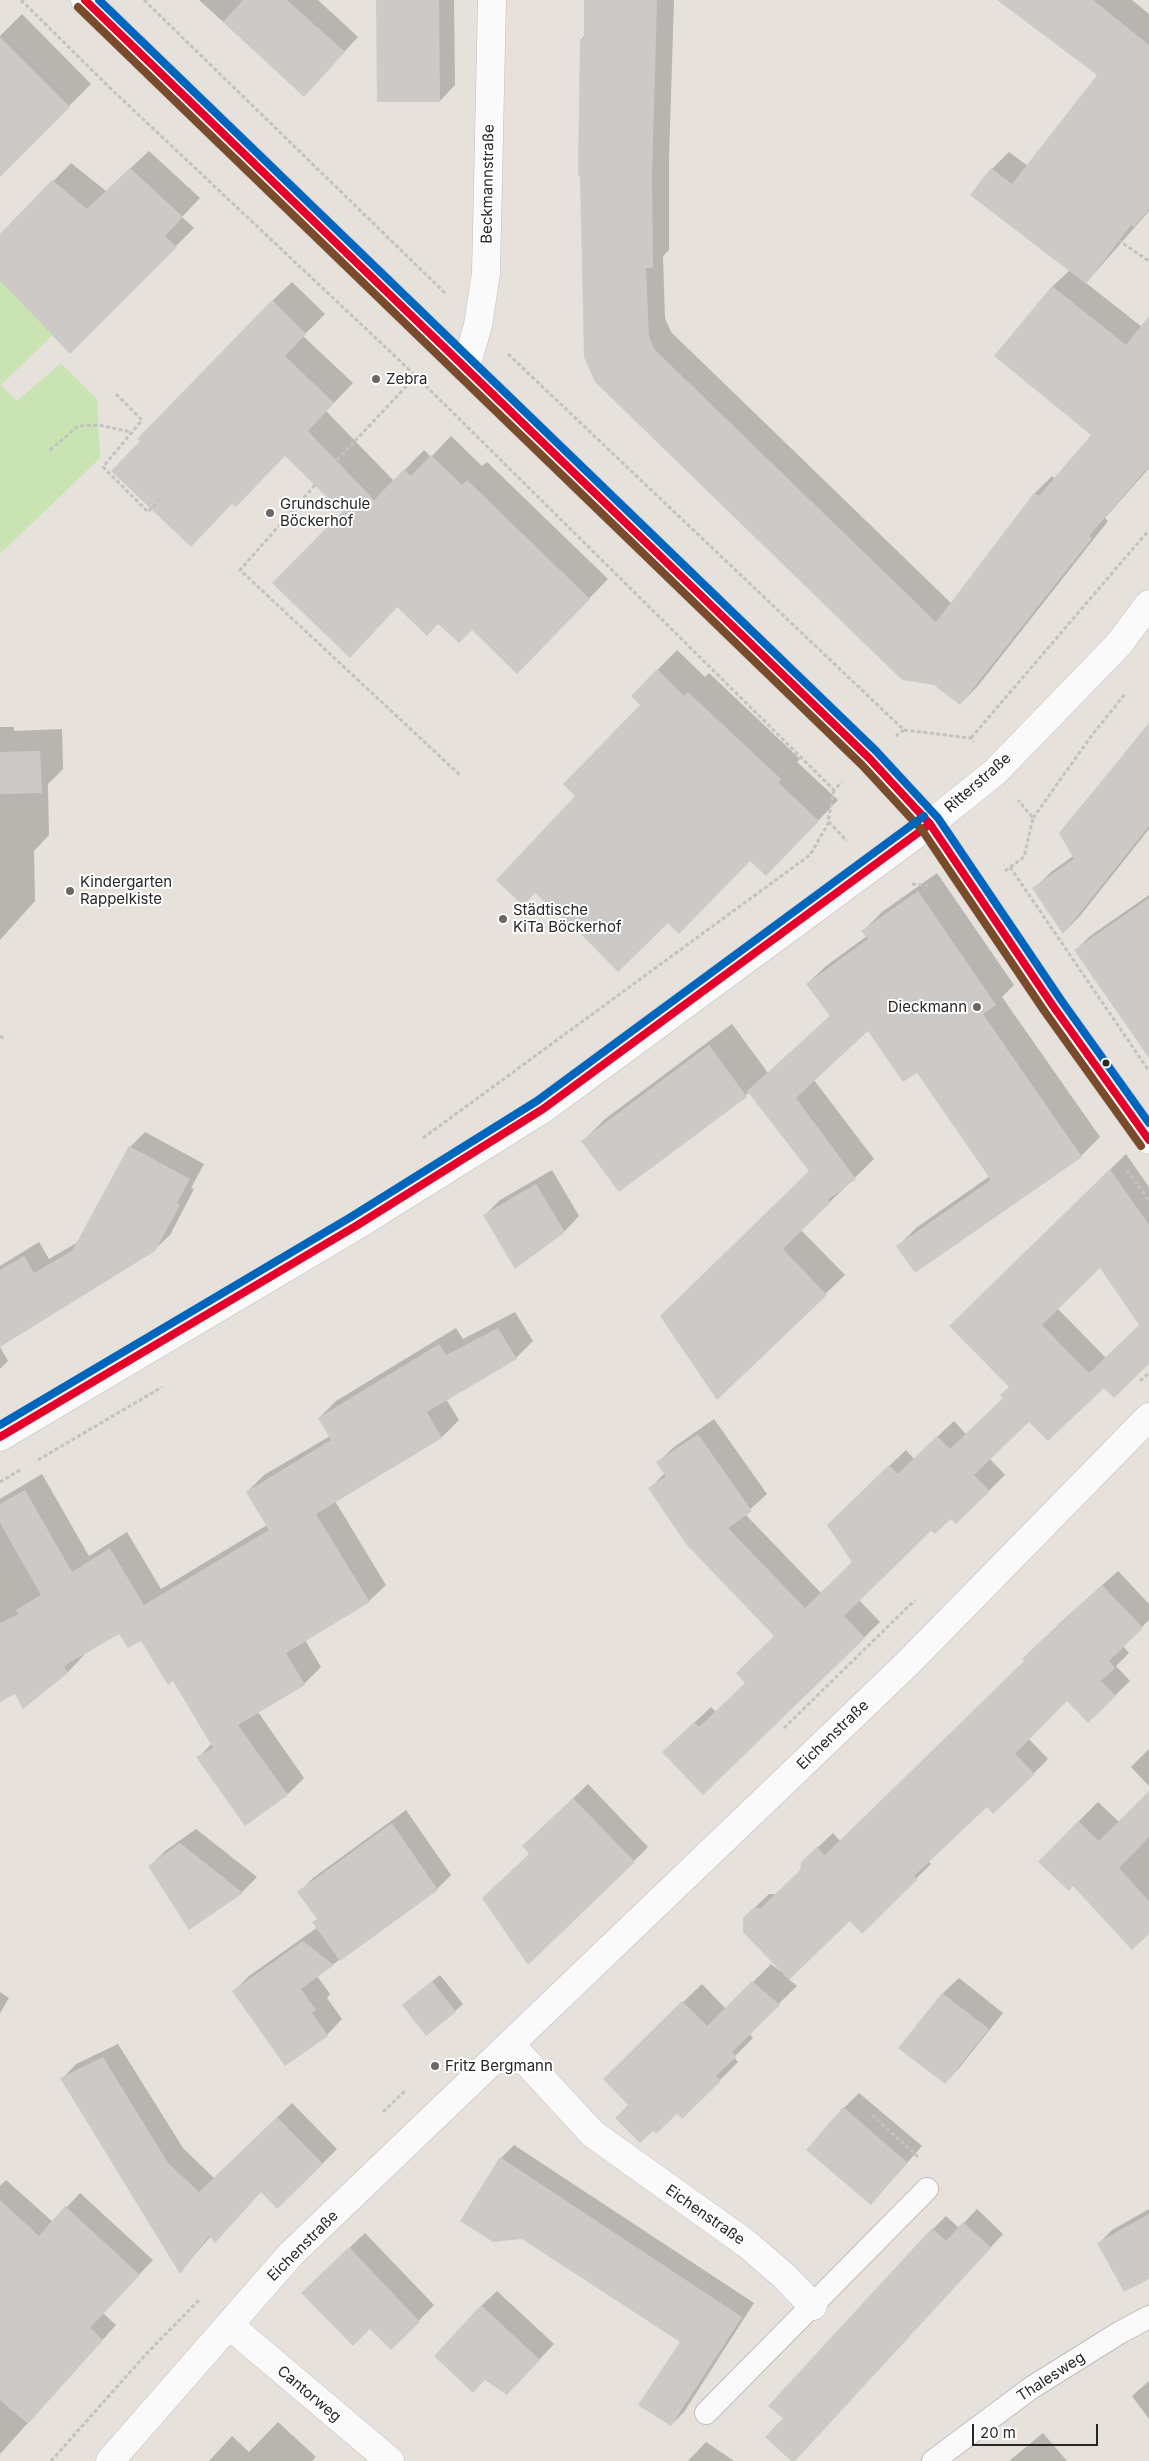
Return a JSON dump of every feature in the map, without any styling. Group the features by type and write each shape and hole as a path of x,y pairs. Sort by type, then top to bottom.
{"main road":[{"path":"84,0 466,367 868,758 930,824 1058,1014 1149,1140"},
{"name":"Beckmannstraße","path":"466,367 478,325 486,273 492,0"},
{"name":"Ritterstraße","path":"0,1437 356,1226 542,1109 930,824 995,772 1119,644 1149,604"},
{"name":"Eichenstraße","path":"110,2461 291,2254 901,1670 1149,1418"},
{"name":"Eichenstraße","path":"510,2044 576,2118 594,2134 747,2244 784,2276 813,2306"},
{"name":"Cantorweg","path":"229,2325 390,2461"}],"lane":[{"path":"706,2413 926,2189"},
{"name":"Thalesweg","path":"933,2461 1031,2388 1119,2333 1149,2317"}],"path":[{"path":"1118,240 1149,261"},
{"path":"337,460 416,376"},
{"path":"116,394 142,420 103,467 148,512 163,496"},
{"path":"50,450 78,426 99,425 131,432"},
{"path":"315,485 240,570 461,776"},
{"path":"971,738 1149,530"},
{"path":"1033,818 1092,735 1126,692"},
{"path":"420,1141 810,855 829,822"},
{"path":"1010,867 1149,1071"},
{"path":"0,1036 5,1039"},
{"path":"872,2115 924,2162 926,2189"}],"green space":[{"path":"0,280 55,333 1,385 17,401 61,363 97,399 100,458 0,554"}],"building":[{"path":"243,0 287,0 345,52 304,97 223,22"},
{"path":"376,0 439,0 440,102 377,102"},
{"path":"584,0 657,0 652,177 653,268 646,268 649,336 654,349 936,622 1034,493 1039,496 1091,435 994,356 1052,286 1126,345 1149,316 1149,466 1089,536 1092,538 960,705 934,685 902,680 595,382 584,357 580,176 578,176 580,39 584,39"},
{"path":"997,0 1093,0 1149,45 1149,209 1134,227 1131,225 1086,284 970,195 991,168 1012,184 1097,75"},
{"path":"0,37 70,107 0,177"},
{"path":"130,168 183,217 165,236 177,247 70,354 0,280 0,234 52,180 87,209"},
{"path":"272,300 306,334 285,356 334,403 308,431 374,500 404,469 411,476 431,455 462,485 467,480 590,599 517,674 472,630 459,643 438,624 427,636 397,607 350,658 272,583 342,512 285,456 236,507 232,504 191,547 111,471 140,441 137,439"},
{"path":"657,669 684,696 688,692 781,779 778,782 819,821 766,876 750,861 679,934 668,923 618,972 571,924 569,925 535,893 523,906 496,880 575,796 563,784 640,705 631,696"},
{"path":"1149,723 1149,826 1063,934 1032,888 1074,859 1059,833"},
{"path":"40,751 42,793 0,794 0,752"},
{"path":"918,891 996,1005 983,1014 1082,1157 915,1273 896,1246 991,1180 917,1073 903,1082 868,1031 796,1098 856,1179 828,1200 830,1203 783,1249 827,1295 717,1400 660,1316 809,1171 747,1091 830,1016 806,984 868,939 861,931"},
{"path":"1149,898 1149,1058 1074,950"},
{"path":"709,1045 747,1097 619,1192 581,1141"},
{"path":"129,1146 190,1179 177,1203 180,1205 155,1251 0,1347 0,1270 24,1256 34,1273 72,1251"},
{"path":"1110,1169 1149,1225 1149,1364 1114,1398 1104,1388 1048,1441 1029,1422 974,1475 990,1491 956,1524 951,1519 935,1534 931,1531 844,1616 865,1638 703,1795 662,1752 694,1722 699,1727 745,1683 736,1673 774,1636 686,1544 648,1488 666,1476 656,1462 698,1434 752,1511 728,1528 805,1608 852,1562 827,1525 889,1465 898,1474 937,1436 950,1449 1003,1398 1000,1395 1009,1387 949,1326","holes":["1100,1268 1139,1325 1089,1373 1042,1325"]},
{"path":"536,1184 565,1232 515,1269 483,1215"},
{"path":"498,1328 517,1359 427,1412 442,1438 316,1514 370,1602 286,1653 305,1685 238,1725 288,1795 245,1826 196,1757 213,1748 173,1681 168,1685 141,1641 128,1648 119,1634 64,1666 68,1673 23,1709 15,1694 0,1702 0,1623 18,1614 16,1610 41,1595 0,1523 0,1504 25,1490 72,1572 110,1548 144,1605 269,1530 246,1492 331,1440 318,1418 439,1344 446,1355"},
{"path":"1102,1585 1143,1628 1109,1661 1115,1668 1101,1681 1116,1696 1088,1723 1067,1701 1015,1754 1035,1774 993,1814 987,1807 914,1876 917,1880 862,1934 850,1921 789,1980 743,1932 743,1918 753,1908 761,1908 800,1870 801,1862 817,1847 825,1855 1024,1661 1022,1659"},
{"path":"1149,1791 1149,1837 1119,1868 1149,1901 1149,1934 1132,1950 1073,1886 1069,1891 1038,1862 1078,1821 1099,1841"},
{"path":"573,1798 635,1862 528,1965 482,1898 529,1854 522,1846"},
{"path":"392,1823 438,1890 340,1961 312,1922 317,1919 297,1892"},
{"path":"180,1843 243,1893 189,1930 148,1866"},
{"path":"303,1941 334,1965 301,1989 316,2010 312,2013 328,2036 285,2066 232,1991"},
{"path":"432,1981 456,2012 426,2036 402,2005"},
{"path":"752,1981 780,2005 732,2052 736,2057 716,2076 721,2081 682,2119 677,2114 656,2134 653,2131 640,2143 615,2118 628,2105 603,2079 682,2001 707,2026"},
{"path":"942,1993 989,2029 945,2084 898,2048"},
{"path":"103,2057 168,2163 199,2192 277,2117 323,2164 277,2209 261,2192 215,2243 209,2236 180,2274 60,2078"},
{"path":"843,2107 907,2162 871,2205 806,2150"},
{"path":"500,2157 742,2317 671,2426 638,2405 680,2342 522,2239 493,2242 460,2221"},
{"path":"0,2200 39,2236 65,2206 140,2275 90,2328 103,2340 28,2424 0,2400"},
{"path":"1149,2214 1149,2279 1124,2292 1097,2243"},
{"path":"963,2222 991,2248 795,2461 791,2461 765,2437 783,2418 768,2406 932,2228 946,2241"},
{"path":"349,2247 420,2322 391,2350 370,2329 353,2346 301,2293"},
{"path":"481,2305 540,2360 507,2395 485,2380 473,2393 434,2356"}],"transit line":[{"path":"85,0 869,758 930,824 1053,1006 1149,1140"},
{"path":"99,0 876,751 938,818 1061,1000 1149,1123"},
{"path":"78,7 862,765 922,830 1045,1012 1141,1146"},
{"path":"0,1425 351,1217 537,1101 924,816"},
{"path":"0,1437 356,1226 543,1109 930,824"}],"place":[{"name":"Zebra","path":"376,379"},
{"name":"Grundschule Böckerhof","path":"270,513"},
{"name":"Kindergarten Rappelkiste","path":"70,891"},
{"name":"Städtische KiTa Böckerhof","path":"503,919"},
{"name":"Dieckmann","path":"977,1007"},
{"name":"Fritz Bergmann","path":"435,2066"}]}
